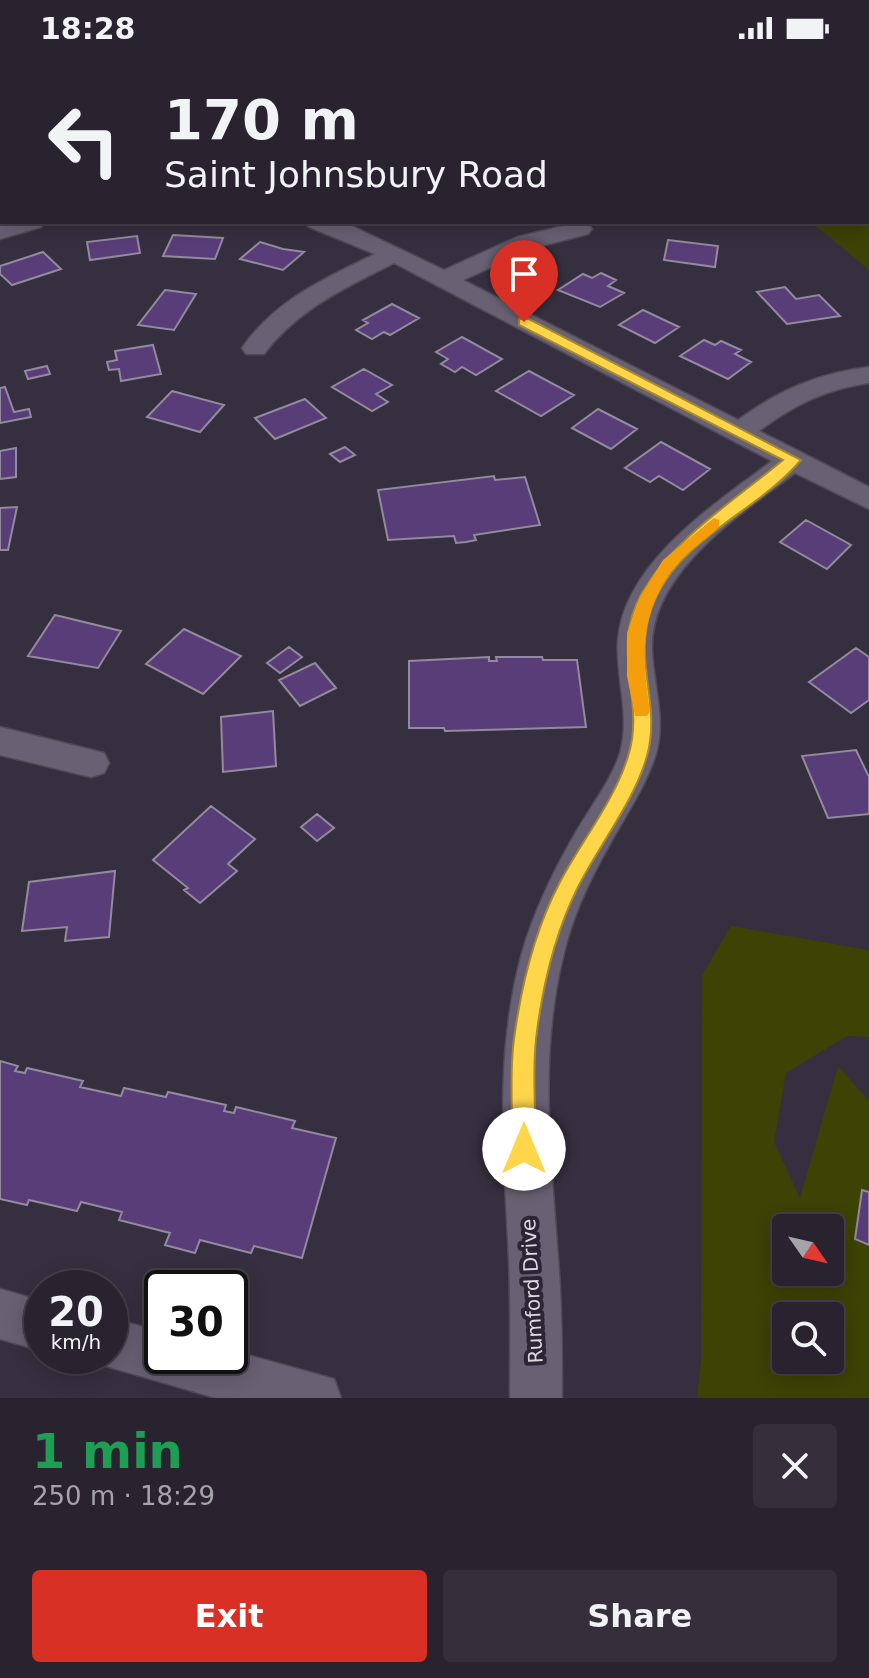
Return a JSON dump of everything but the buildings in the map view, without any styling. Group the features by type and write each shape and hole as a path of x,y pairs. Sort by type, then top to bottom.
{"street":[{"path":"0,232 26,224"},
{"path":"323,224 394,254 869,499"},
{"path":"444,280 513,244 545,234 580,229"},
{"path":"255,348 265,333 286,313 394,254"},
{"path":"738,433 786,398 814,385 869,375"},
{"name":"Rumford Drive","path":"536,1398 536,1301 524,1149 525,1040 543,952 567,887 620,795 638,753 642,721 636,676 635,633 648,597 669,563 793,460"},
{"path":"0,741 91,763"},
{"path":"0,1314 24,1321"},
{"path":"128,1349 315,1398"}],"green space":[{"path":"809,224 869,224 869,270 820,229"},
{"path":"731,926 869,950 869,1037 847,1036 786,1073 774,1142 800,1198 838,1066 869,1101 869,1398 697,1398 701,1360 702,975"}],"slow traffic":[{"path":"641,711 635,633 648,597 669,563 714,524"}],"route":[{"path":"524,322 793,460 669,563 648,597 635,633 636,676 642,721 638,753 620,795 589,843 567,887 543,952 525,1040 524,1149"}]}
